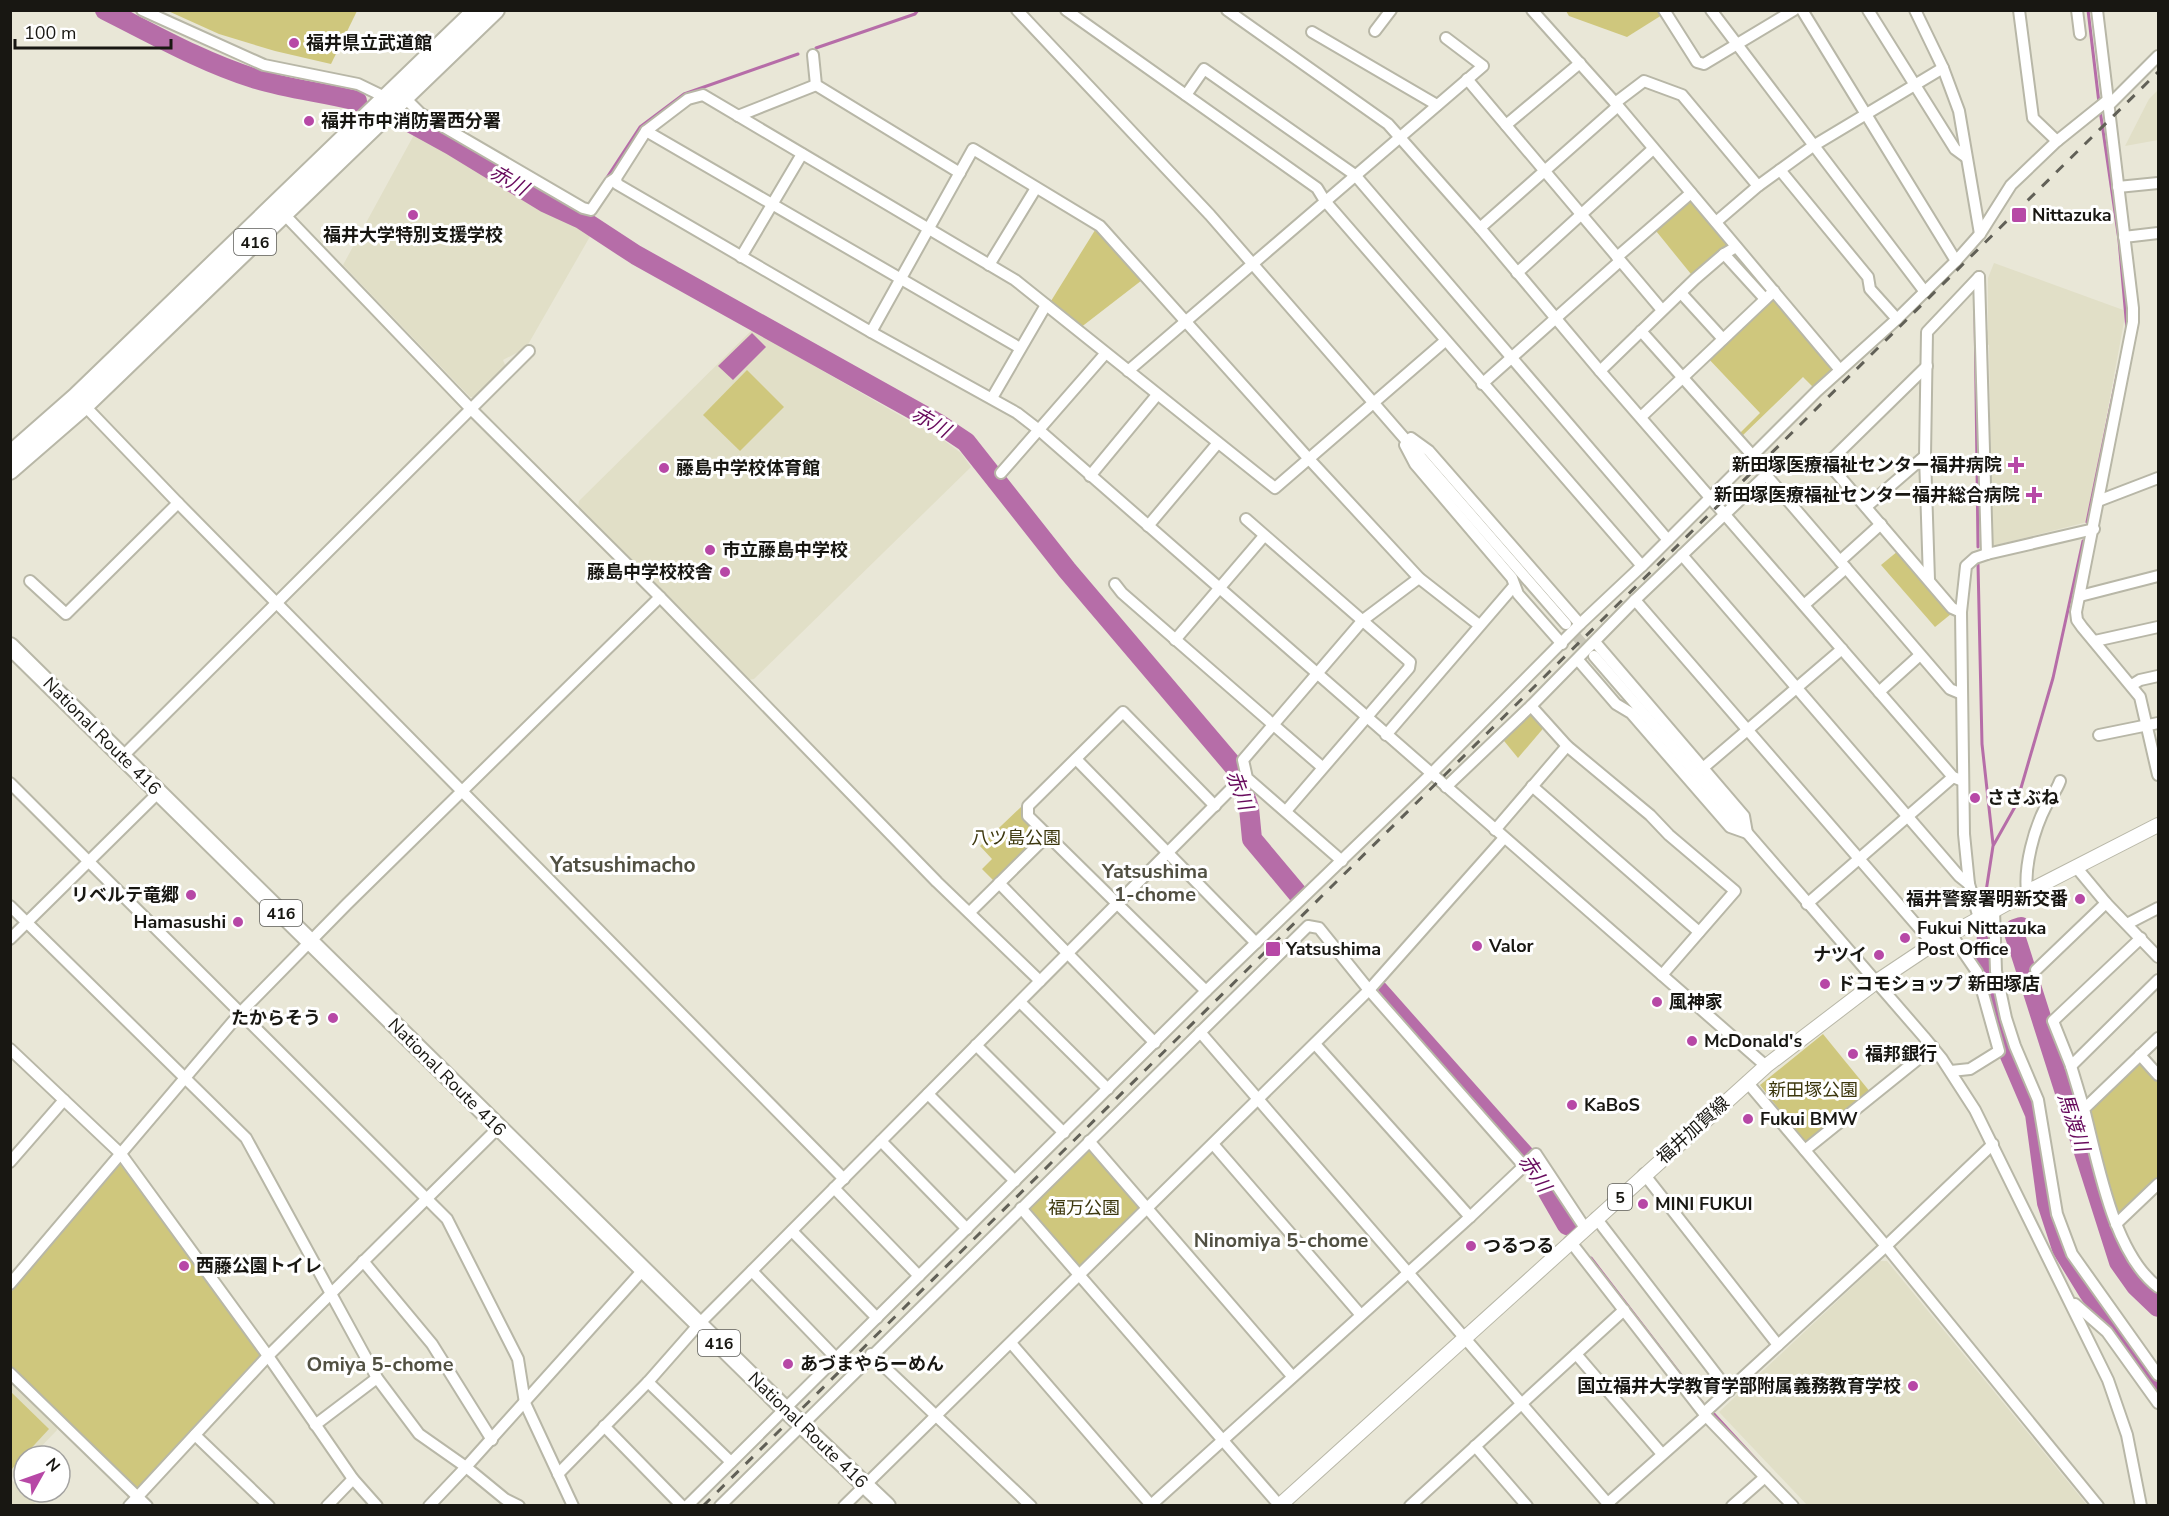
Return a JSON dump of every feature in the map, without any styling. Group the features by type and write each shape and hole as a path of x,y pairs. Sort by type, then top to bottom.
{"highway":[{"name":"416","path":"397,100 476,10"},
{"name":"416","path":"10,471 279,210 496,10"},
{"name":"416","path":"10,454 80,401"},
{"name":"National Route 416","path":"10,646 784,1409 887,1506"}],"main road":[{"name":"福井加賀線","path":"1279,1505 1766,1066 1876,982 1933,944 2027,892 2158,825"}],"street":[{"path":"142,10 264,66 358,84 397,100 583,208 591,210 610,182 616,178 646,132 688,99 703,95 1015,280 1275,489 1445,341"},
{"path":"1017,10 1210,215 1566,624"},
{"path":"1066,10 1317,188 1325,201 1445,341 1642,566"},
{"path":"1227,10 1388,124 1480,228 1554,318 1710,498 1958,779"},
{"path":"1375,31 1391,10"},
{"path":"1532,10 1616,105 1840,370"},
{"path":"1664,10 1697,62 1704,64 1794,10"},
{"path":"1711,10 1925,292"},
{"path":"1802,10 1956,261"},
{"path":"1868,10 1955,149 1966,157"},
{"path":"1915,10 1959,111 1980,234"},
{"path":"2019,10 2033,118 2057,141"},
{"path":"2077,10 2080,34"},
{"path":"2097,10 2104,104 2118,187 2133,322 2076,612 2078,620 2140,697 2158,775"},
{"path":"1312,32 1437,105"},
{"path":"1128,370 1483,66 1446,38"},
{"path":"813,55 816,85"},
{"path":"687,1506 1752,455 1925,292 1980,234 2012,185 2057,141 2104,104 2158,56"},
{"path":"1506,124 1580,63"},
{"path":"1716,222 1758,186 1814,146 1942,68"},
{"path":"1186,95 1204,69 1355,176 1668,540"},
{"path":"1467,78 1662,310"},
{"path":"1480,228 1644,81 1682,95 1758,186"},
{"path":"738,116 816,85"},
{"path":"816,85 960,174"},
{"path":"646,132 1020,348"},
{"path":"871,332 973,149 1100,226 1419,578 1479,625"},
{"path":"1517,273 1653,149"},
{"path":"741,257 802,154"},
{"path":"1780,170 1868,277 1870,289 1897,319"},
{"path":"616,178 617,184 741,257 1017,413 1318,673 1365,717 1766,1066"},
{"path":"2118,187 2158,183"},
{"path":"989,265 1036,188"},
{"path":"1482,384 1690,193"},
{"path":"279,210 472,410 660,597 938,882 1040,981"},
{"path":"2124,237 2158,233"},
{"path":"1600,370 1662,310 1724,254 1736,247"},
{"path":"1724,254 1765,299"},
{"path":"1929,580 1925,456 1927,332 1979,278 1987,554"},
{"path":"1641,417 1774,291"},
{"path":"1681,293 1723,339"},
{"path":"992,398 1046,305"},
{"path":"1641,331 1752,455"},
{"path":"123,756 529,351"},
{"path":"1001,473 1105,354"},
{"path":"1927,366 1828,463 1952,608 1961,612"},
{"path":"1090,476 1157,395"},
{"path":"80,401 844,1179"},
{"path":"1397,428 1415,464 1512,578 1518,594 1562,644"},
{"path":"1397,428 1429,451 1580,624"},
{"path":"1148,526 1217,444"},
{"path":"1866,507 1925,456"},
{"path":"1446,787 1578,660 1635,600 1766,476 1950,689 1962,694"},
{"path":"2098,501 2158,478"},
{"path":"30,581 66,614 178,503"},
{"path":"1246,519 1410,662 1409,668 1286,811"},
{"path":"1804,605 1881,524"},
{"path":"1969,884 1958,779 1962,694 1961,612 1963,576 1966,566 1976,558 1987,554 2094,529"},
{"path":"1175,640 1264,536"},
{"path":"1682,555 1907,817 1959,876 1969,884 1986,914 2006,1018 2038,1100 2056,1214 2072,1254 2158,1376"},
{"path":"2079,596 2158,576"},
{"path":"1342,861 1247,778 1243,760 1363,620 1419,578"},
{"path":"1116,584 1122,593 1322,767"},
{"path":"1386,735 1514,586"},
{"path":"10,1284 241,1012 660,597"},
{"path":"1635,600 1933,944"},
{"path":"2095,641 2158,627"},
{"path":"1595,642 1744,816 1747,833"},
{"path":"1703,768 1842,649"},
{"path":"1879,692 1920,655"},
{"path":"1594,656 1933,1047 1951,1071 1993,1144 2108,1380 2127,1435 2141,1506"},
{"path":"1578,660 1616,704 1631,713 1730,827 1747,833"},
{"path":"2132,685 2140,680 2158,676"},
{"path":"1531,706 1567,746 1650,815 1669,835 1735,891 1662,975"},
{"path":"1206,992 1028,816 1028,806 1123,712 1215,806"},
{"path":"2099,735 2158,723"},
{"path":"1495,830 1567,746"},
{"path":"1076,759 1256,943"},
{"path":"1807,904 1907,817 1958,779"},
{"path":"2027,892 2025,877 2027,862 2046,805 2060,781"},
{"path":"10,783 447,1220 518,1359 525,1403 573,1506"},
{"path":"1532,786 1699,932"},
{"path":"558,1474 648,1382 699,1324 1230,790"},
{"path":"10,939 159,792"},
{"path":"969,912 1048,835"},
{"path":"844,1506 1369,990 1504,838"},
{"path":"2079,865 2106,903 2158,957"},
{"path":"999,883 1155,1043"},
{"path":"2036,970 2106,903"},
{"path":"10,906 246,1138 377,1378 419,1434 519,1506"},
{"path":"2127,924 2158,908"},
{"path":"720,1506 871,1354 1308,926 1318,928 1369,990 1524,1166"},
{"path":"1951,934 1977,972 1999,1051 1970,1069 1951,1071"},
{"path":"2140,938 2053,1021 2071,1066 2116,1224 2134,1261 2150,1281 2158,1287"},
{"path":"2071,1066 2158,980"},
{"path":"1020,1002 1108,1089"},
{"path":"1200,1032 1609,1504 1993,1144"},
{"path":"2084,1109 2158,1038"},
{"path":"1315,1044 1470,1217"},
{"path":"976,1045 1064,1133"},
{"path":"1805,1150 1933,1047"},
{"path":"11,1050 121,1154 268,1356 353,1479 377,1506"},
{"path":"2140,1055 2158,1075"},
{"path":"1747,1082 1886,1246 2098,1506"},
{"path":"928,1094 1015,1181"},
{"path":"10,1162 64,1100"},
{"path":"129,1506 268,1356 498,1128"},
{"path":"881,1141 967,1229"},
{"path":"1089,1141 1292,1376"},
{"path":"1213,1144 1360,1314"},
{"path":"1011,1343 1151,1505 1470,1217 1536,1154 1585,1227"},
{"path":"1644,1174 1778,1346"},
{"path":"2116,1224 2158,1184"},
{"path":"834,1188 919,1276"},
{"path":"1021,1208 1279,1505"},
{"path":"1596,1218 1729,1391"},
{"path":"792,1231 877,1318"},
{"path":"1570,1241 1705,1415 1793,1506"},
{"path":"363,1261 432,1344 492,1440"},
{"path":"429,1506 492,1440 643,1270"},
{"path":"752,1271 836,1358"},
{"path":"2070,1300 2107,1332 2158,1401"},
{"path":"1410,1506 1624,1310"},
{"path":"871,1354 1031,1506"},
{"path":"1576,1354 1662,1454"},
{"path":"10,1373 147,1506"},
{"path":"315,1425 377,1378"},
{"path":"648,1382 731,1462"},
{"path":"604,1426 682,1506"},
{"path":"195,1435 269,1506"},
{"path":"1475,1446 1527,1506"},
{"path":"1731,1506 1765,1477"},
{"path":"327,1506 353,1479"}],"shaded area":[{"path":"2158,90 2158,140 2125,146 2149,99"},
{"path":"415,133 592,233 526,348 503,360 506,367 473,397 470,397 343,265"},
{"path":"1994,263 2126,311 2087,522 1992,546 1989,345 1984,343 1988,329 1988,278"},
{"path":"752,330 946,442 961,453 971,467 754,679 748,680 578,507 579,501"},
{"path":"752,333 766,347 733,380 718,366"},
{"path":"1880,1261 1887,1261 2087,1505 1807,1505 1719,1412"},
{"path":"10,1381 56,1425 57,1430 44,1444 12,1444 12,1504 37,1505 11,1505"}],"green space":[{"path":"1658,10 1662,15 1627,37 1569,16 1566,11"},
{"name":"福井県立武道館","path":"168,11 357,11 331,64 275,51 219,34"},
{"path":"1691,193 1736,247 1695,279 1652,226"},
{"path":"1097,227 1146,277 1080,328 1051,301"},
{"path":"1774,291 1840,370 1817,391 1803,377 1741,437 1738,435 1760,413 1705,355"},
{"path":"747,370 784,407 740,451 703,415"},
{"path":"1898,551 1951,614 1935,627 1881,565"},
{"path":"1531,706 1547,724 1518,758 1500,736"},
{"name":"八ツ島公園","path":"1021,807 1048,835 995,882 982,869 992,859 980,846"},
{"name":"新田塚公園","path":"1823,1034 1871,1093 1806,1144 1760,1085"},
{"path":"2140,1055 2158,1075 2158,1184 2116,1224 2084,1109"},
{"name":"福万公園","path":"1089,1141 1148,1208 1080,1275 1021,1208"},
{"path":"120,1164 266,1353 137,1489 11,1366 11,1292"},
{"path":"10,1391 49,1429 35,1444 12,1444 12,1469 10,1470"}],"waterway":[{"name":"赤川","path":"105,10 178,47 253,78 357,101"},
{"path":"816,48 915,14 918,10"},
{"path":"2088,10 2099,103"},
{"path":"606,179 640,127 684,94 798,54"},
{"path":"2100,110 2119,240 2127,329"},
{"name":"赤川","path":"402,118 546,203 581,219 636,255 939,424 966,442 1067,570 1236,769 1249,808 1252,839 1298,894"},
{"path":"1975,309 1978,547"},
{"path":"2087,522 2118,371"},
{"path":"1985,898 1993,846 2016,805 2053,678 2083,541"},
{"path":"1978,564 1982,744 1993,844"},
{"name":"馬渡川","path":"2021,927 2015,929 2014,933 2119,1262 2136,1286 2158,1307"},
{"path":"1987,929 1986,963 1999,1030 2035,1114 2047,1203 2062,1249 2089,1293 2158,1389"},
{"name":"赤川","path":"1378,990 1530,1161 1567,1225"},
{"path":"1591,1258 1704,1405"},
{"path":"1714,1414 1758,1462"}],"tunnel":[{"path":"1566,625 1592,654"}],"railway":[{"path":"703,1506 2158,72"}],"place":[{"name":"福井県立武道館","path":"294,43"},
{"name":"福井市中消防署西分署","path":"309,121"},
{"name":"福井大学特別支援学校","path":"413,215"},
{"name":"Nittazuka","path":"2019,215"},
{"name":"新田塚医療福祉センター福井病院","path":"2016,465"},
{"name":"藤島中学校体育館","path":"664,468"},
{"name":"新田塚医療福祉センター福井総合病院","path":"2034,495"},
{"name":"市立藤島中学校","path":"710,550"},
{"name":"藤島中学校校舎","path":"725,572"},
{"name":"ささぶね","path":"1975,798"},
{"name":"リベルテ竜郷","path":"191,895"},
{"name":"福井警察署明新交番","path":"2080,899"},
{"name":"Hamasushi","path":"238,922"},
{"name":"Fukui Nittazuka Post Office","path":"1905,938"},
{"name":"Valor","path":"1477,946"},
{"name":"Yatsushima","path":"1273,949"},
{"name":"ナツイ","path":"1879,955"},
{"name":"ドコモショップ 新田塚店","path":"1825,984"},
{"name":"風神家","path":"1657,1002"},
{"name":"たからそう","path":"333,1018"},
{"name":"McDonald's","path":"1692,1041"},
{"name":"福邦銀行","path":"1853,1054"},
{"name":"KaBoS","path":"1572,1105"},
{"name":"Fukui BMW","path":"1748,1119"},
{"name":"MINI FUKUI","path":"1643,1204"},
{"name":"つるつる","path":"1471,1246"},
{"name":"西藤公園トイレ","path":"184,1266"},
{"name":"あづまやらーめん","path":"788,1364"},
{"name":"国立福井大学教育学部附属義務教育学校","path":"1913,1386"}],"district":[{"name":"Yatsushimacho","path":"623,865"},
{"name":"Yatsushima 1-chome","path":"1155,882"},
{"name":"Ninomiya 5-chome","path":"1281,1240"},
{"name":"Omiya 5-chome","path":"380,1364"}]}
